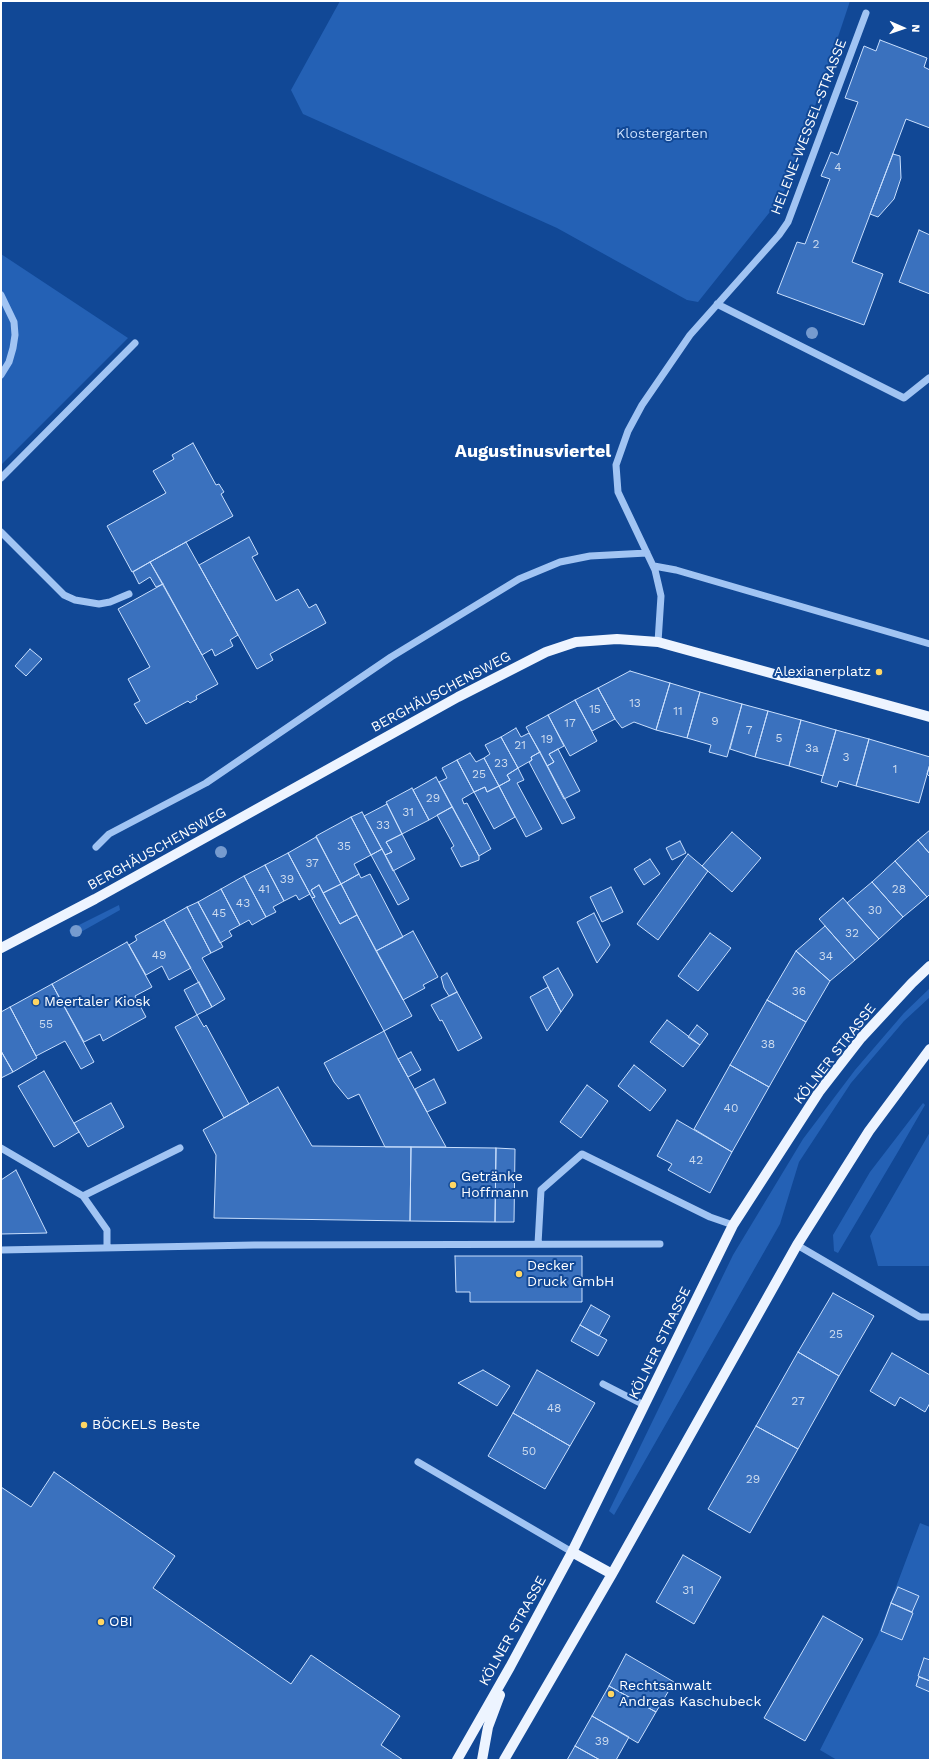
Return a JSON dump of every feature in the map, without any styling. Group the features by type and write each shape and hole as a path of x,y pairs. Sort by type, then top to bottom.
{"main road":[{"name":"BERGHÄUSCHENSWEG","path":"1,948 95,899 458,697 546,652 571,643 588,640 617,639 658,642 930,717"},
{"name":"KÖLNER STRASSE","path":"457,1760 510,1667 572,1552 733,1225 818,1092 862,1038 912,983 930,966"},
{"path":"504,1760 612,1574 797,1245 869,1131 930,1049"},
{"path":"572,1552 612,1574"},
{"path":"482,1760 488,1726 510,1667"}],"street":[{"name":"HELENE-WESSEL-STRASSE","path":"658,642 661,596 654,566 618,492 616,465 628,431 642,405 690,335 779,235 788,222 866,13"},
{"path":"1,295 14,322 15,335 9,362 1,375"},
{"path":"717,304 904,398 929,378"},
{"path":"1,478 135,343"},
{"path":"1,532 64,595 70,598 84,603 100,604 110,602 129,594"},
{"path":"96,847 109,834 206,783 391,657 519,579 560,562 590,556 647,553"},
{"path":"654,566 676,570 930,644"},
{"path":"1,1148 84,1196 107,1230 107,1247"},
{"path":"84,1196 180,1148"},
{"path":"538,1244 541,1190 582,1154 710,1217 733,1225"},
{"path":"1,1250 262,1245 660,1244"},
{"path":"797,1245 920,1317 930,1317"},
{"path":"603,1384 644,1405"},
{"path":"418,1462 572,1552"}],"green space":[{"name":"Klostergarten","path":"340,1 850,1 790,181 777,203 698,302 687,300 557,228 303,114 291,90"},
{"path":"1,254 128,338 1,465"},
{"path":"119,905 120,910 72,937 69,930"},
{"path":"930,988 930,997 904,1021 851,1083 799,1162 780,1224 614,1515 609,1511 733,1255 803,1139 855,1070 904,1013"},
{"path":"923,1103 925,1105 838,1253 834,1251 833,1235 870,1172"},
{"path":"930,1132 930,1266 878,1266 870,1236"},
{"path":"920,1523 930,1527 930,1760 837,1760 820,1750 878,1635"}],"building":[{"path":"880,40 927,58 924,67 930,70 930,128 906,119 852,262 883,274 864,325 777,293 797,242 805,244 830,179 821,176 831,152 838,155 858,102 845,98 864,46 876,51"},
{"path":"893,154 900,156 901,178 894,199 878,217 870,214"},
{"path":"919,230 930,235 930,294 899,282"},
{"path":"193,443 216,485 219,484 224,492 221,494 233,516 132,572 107,526 166,493 153,471 174,459 172,455"},
{"path":"249,537 258,554 252,557 276,601 298,589 309,608 316,604 326,623 270,654 273,660 257,669 199,565"},
{"path":"186,542 238,635 230,640 233,646 215,656 212,649 202,655 150,562"},
{"path":"150,562 163,584 156,587 150,577 139,584 133,572"},
{"path":"163,584 218,684 196,696 197,699 190,703 188,701 146,724 134,704 140,701 128,679 150,667 118,609"},
{"path":"30,649 42,659 26,676 15,666"},
{"path":"630,671 670,683 656,730 634,722 622,728 615,719 598,688"},
{"path":"670,683 700,692 687,738 656,730"},
{"path":"598,688 615,719 592,731 575,700"},
{"path":"700,692 742,704 727,757 709,752 711,745 687,738"},
{"path":"575,700 597,741 570,756 548,715"},
{"path":"742,704 768,711 755,757 730,749"},
{"path":"768,711 801,720 789,766 755,757"},
{"path":"548,715 564,746 549,754 554,762 547,766 526,727"},
{"path":"801,720 836,730 823,776 789,766"},
{"path":"516,728 521,737 529,733 540,752 531,757 532,760 518,768 501,737"},
{"path":"836,730 869,739 856,786 839,781 837,787 821,782"},
{"path":"501,737 518,768 507,775 510,780 499,786 484,758 490,754 485,745"},
{"path":"869,739 930,757 930,764 919,803 856,786"},
{"path":"558,749 580,791 564,799 547,766 554,762 549,754"},
{"path":"540,752 575,818 562,824 529,762 532,760 531,757"},
{"path":"470,753 476,762 484,758 499,786 487,792 485,787 474,792 457,760"},
{"path":"457,760 474,792 462,799 464,804 467,803 491,849 479,856 439,782 447,778 442,768"},
{"path":"930,764 930,777 927,774"},
{"path":"518,768 524,780 517,783 542,829 526,837 499,786 510,780 507,775"},
{"path":"436,777 452,807 429,820 413,790"},
{"path":"499,786 515,817 494,829 474,792 485,787 487,792"},
{"path":"412,788 429,820 402,834 386,802"},
{"path":"387,804 402,834 386,842 392,852 385,855 364,816"},
{"path":"452,807 479,856 479,860 461,867 451,848 454,846 437,815"},
{"path":"362,812 382,849 371,855 351,817"},
{"path":"351,817 371,855 354,864 359,874 341,884 316,836"},
{"path":"930,830 930,854 918,840"},
{"path":"732,832 761,858 732,892 702,866"},
{"path":"402,834 415,859 393,871 385,855 392,852 386,842"},
{"path":"316,837 341,884 323,893 319,885 311,890 315,897 312,898 288,853"},
{"path":"918,840 930,854 930,894 927,897 895,861"},
{"path":"680,841 686,853 672,860 666,848"},
{"path":"382,849 409,899 398,905 371,855"},
{"path":"288,853 310,894 299,900 296,895 284,901 265,865"},
{"path":"688,854 708,871 658,940 637,924"},
{"path":"650,859 660,874 644,885 634,869"},
{"path":"895,861 927,897 903,917 872,882"},
{"path":"265,865 284,901 273,907 276,912 266,917 244,876"},
{"path":"359,874 361,878 370,874 403,937 376,951 341,884"},
{"path":"244,876 266,917 252,925 249,920 240,925 221,889"},
{"path":"872,882 903,917 879,939 847,903"},
{"path":"341,884 357,915 340,924 323,893"},
{"path":"319,885 340,924 357,915 412,1016 384,1031 312,898 315,897 311,890"},
{"path":"611,887 623,912 602,922 590,897"},
{"path":"221,889 240,925 229,931 232,936 220,943 198,902"},
{"path":"843,898 879,939 855,960 819,919"},
{"path":"198,902 223,947 211,953 187,907"},
{"path":"187,907 211,953 202,958 225,999 212,1007 164,920"},
{"path":"594,913 610,945 597,963 577,922"},
{"path":"164,920 191,968 169,980 162,966 146,975 129,945 137,940 135,936"},
{"path":"825,926 855,960 830,981 796,951"},
{"path":"413,931 438,977 423,985 425,988 403,1000 376,951"},
{"path":"710,933 731,948 698,991 678,976"},
{"path":"127,942 152,987 135,996 146,1017 103,1041 100,1034 84,1042 52,984"},
{"path":"796,951 830,981 806,1022 767,1000"},
{"path":"558,968 573,995 561,1012 543,977"},
{"path":"447,973 457,992 449,996 444,988 441,977"},
{"path":"199,982 212,1007 197,1015 184,990"},
{"path":"52,984 94,1062 81,1069 65,1041 36,1056 10,1007"},
{"path":"548,987 561,1012 547,1031 530,997"},
{"path":"457,992 482,1038 458,1051 442,1020 440,1021 431,1005"},
{"path":"767,1000 806,1022 769,1087 730,1065"},
{"path":"10,1007 37,1058 13,1072 1,1051 1,1012"},
{"path":"197,1015 204,1027 206,1025 249,1104 224,1118 175,1027"},
{"path":"667,1020 700,1045 683,1067 650,1042"},
{"path":"697,1025 708,1034 700,1045 688,1037"},
{"path":"384,1031 446,1147 385,1147 359,1094 348,1099 334,1082 324,1063"},
{"path":"1,1051 13,1072 1,1078"},
{"path":"411,1052 421,1070 408,1077 398,1059"},
{"path":"634,1065 666,1090 650,1111 618,1086"},
{"path":"730,1065 769,1087 732,1152 694,1129"},
{"path":"44,1071 79,1132 54,1147 18,1086"},
{"path":"434,1079 446,1103 427,1112 415,1089"},
{"path":"587,1085 608,1101 581,1138 560,1122"},
{"path":"278,1087 312,1146 411,1147 410,1221 214,1218 216,1155 203,1130"},
{"path":"111,1103 124,1127 88,1147 74,1123"},
{"path":"677,1120 732,1152 710,1193 668,1170 672,1164 657,1156"},
{"name":"Getränke Hoffmann","path":"411,1147 496,1148 495,1222 410,1221"},
{"path":"496,1148 515,1149 514,1222 495,1222"},
{"path":"16,1170 47,1233 1,1234 1,1180"},
{"name":"Decker Druck GmbH","path":"455,1256 582,1256 582,1302 470,1302 470,1292 456,1292"},
{"path":"833,1293 874,1316 839,1376 798,1352"},
{"path":"591,1305 610,1316 599,1336 580,1325"},
{"path":"580,1325 607,1340 598,1356 571,1341"},
{"path":"798,1352 839,1376 798,1449 756,1426"},
{"path":"892,1353 930,1375 930,1403 925,1412 900,1397 895,1406 870,1391"},
{"path":"483,1370 510,1386 497,1406 458,1383"},
{"path":"537,1370 595,1403 570,1446 513,1413"},
{"path":"513,1413 570,1446 545,1489 488,1456"},
{"path":"756,1426 798,1449 750,1533 708,1509"},
{"name":"OBI","path":"54,1472 175,1556 153,1588 291,1684 311,1655 400,1716 381,1745 403,1760 1,1760 1,1487 31,1507"},
{"path":"683,1555 721,1577 694,1624 656,1602"},
{"path":"898,1587 919,1596 912,1612 891,1603"},
{"path":"891,1603 913,1613 902,1640 881,1631"},
{"path":"823,1616 863,1639 805,1741 764,1718"},
{"path":"626,1654 674,1682 656,1712 609,1686"},
{"path":"924,1658 930,1660 930,1681 918,1676"},
{"path":"919,1677 930,1681 930,1692 916,1686"},
{"path":"609,1686 656,1712 638,1743 592,1716"},
{"path":"592,1716 629,1737 616,1760 600,1760 575,1746"},
{"path":"575,1746 600,1760 567,1760"}],"place":[{"name":"Alexianerplatz","path":"879,672"},
{"name":"Meertaler Kiosk","path":"36,1002"},
{"name":"Getränke Hoffmann","path":"453,1185"},
{"name":"Decker Druck GmbH","path":"519,1274"},
{"name":"BÖCKELS Beste","path":"84,1425"},
{"name":"OBI","path":"101,1622"},
{"name":"Rechtsanwalt Andreas Kaschubeck","path":"611,1694"}],"district":[{"name":"Augustinusviertel","path":"533,452"}]}
